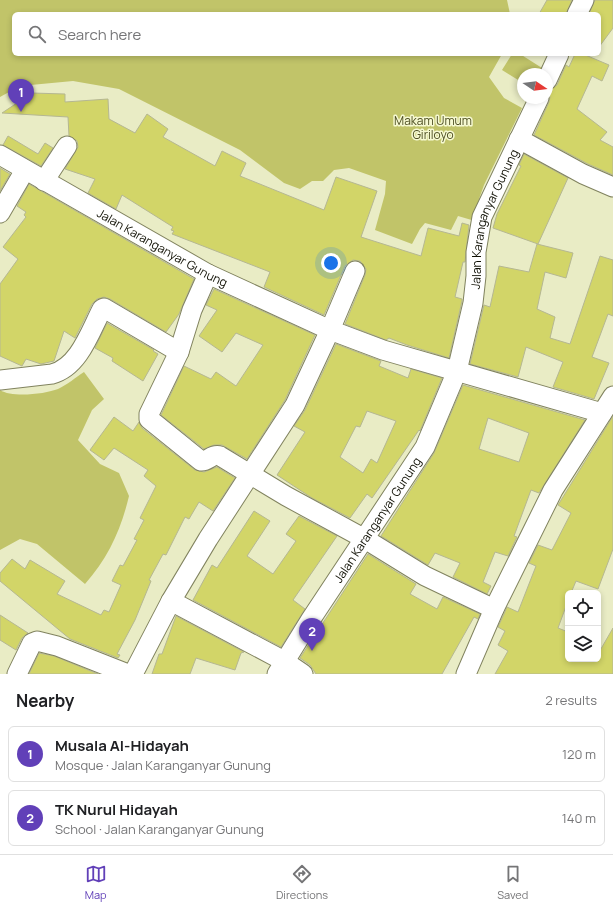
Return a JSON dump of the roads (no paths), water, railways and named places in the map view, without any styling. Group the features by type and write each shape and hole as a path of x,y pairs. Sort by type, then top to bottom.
{"street":[{"path":"578,12 584,0"},
{"path":"553,68 558,56"},
{"name":"Jalan Karanganyar Gunung","path":"281,667 425,447 457,371 473,303 476,276 476,252 482,217 535,104"},
{"name":"Jalan Karanganyar Gunung","path":"519,139 583,174 613,187"},
{"path":"44,181 67,146"},
{"name":"Jalan Karanganyar Gunung","path":"0,155 208,274 330,330 383,350 457,371"},
{"path":"0,214 25,170"},
{"path":"133,674 170,601 295,405 330,330 354,271"},
{"path":"208,274 192,310 179,352 149,414 149,419 201,461 217,455 251,473 286,496 365,539 425,576 494,609"},
{"path":"0,380 60,372 68,366 82,347 102,309 104,308 179,352"},
{"path":"457,371 602,413"},
{"path":"466,674 494,609 553,490 613,396"},
{"path":"170,601 281,667 303,674"},
{"path":"17,674 32,643 37,641 57,646 128,674"}],"place":[{"name":"Musala Al-Hidayah","path":"21,112"},
{"name":"TK Nurul Hidayah","path":"312,651"}],"park label":[{"name":"Makam Umum Giriloyo","path":"433,127"}]}
